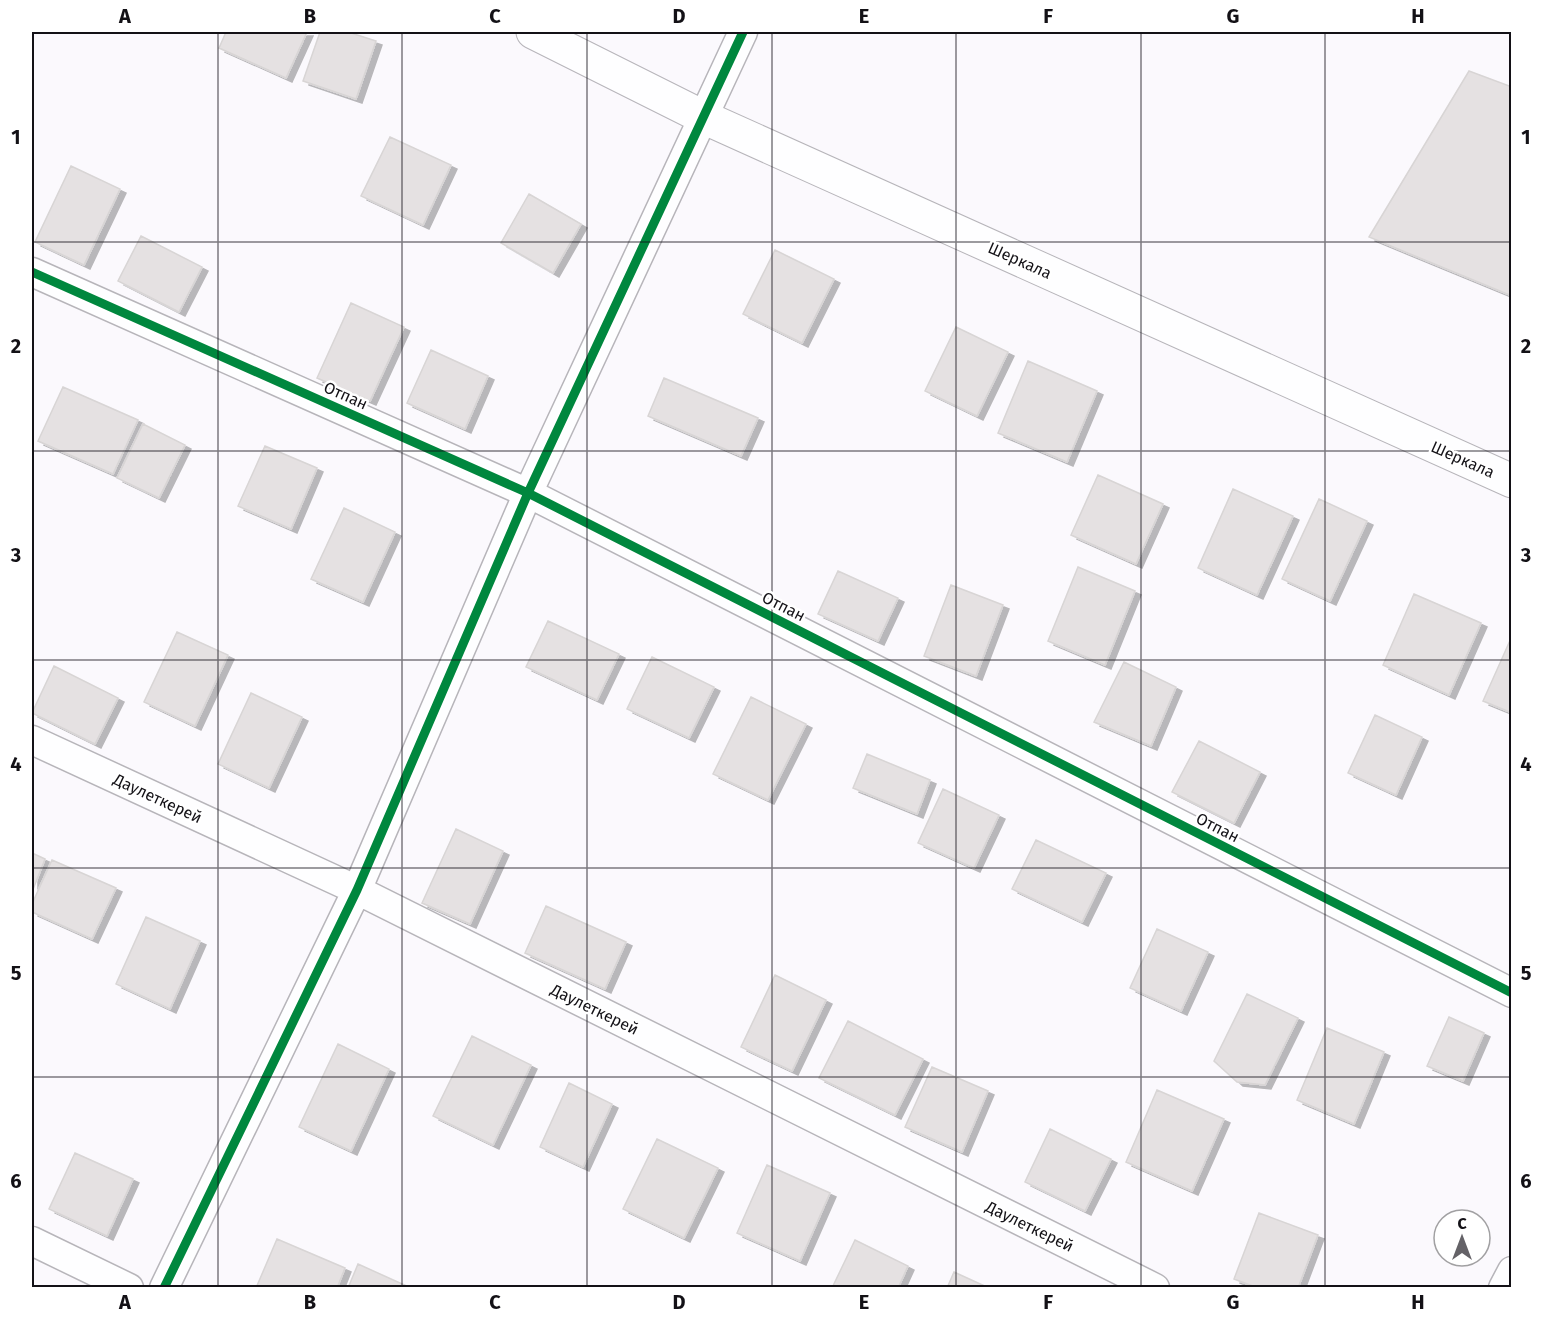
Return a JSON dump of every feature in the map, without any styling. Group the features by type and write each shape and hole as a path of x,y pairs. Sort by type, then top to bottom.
{"street":[{"name":"Шеркала","path":"532,32 703,117 1512,481"},
{"path":"164,1287 357,890 528,493 743,32"},
{"name":"Отпан","path":"32,272 528,493 1512,993"},
{"name":"Даулеткерей","path":"32,740 357,890 1155,1287"},
{"path":"32,1242 129,1287"},
{"path":"1503,1287 1512,1271"}],"building":[{"path":"226,32 307,32 286,78 219,48"},
{"path":"320,32 348,32 376,41 356,99 303,81"},
{"path":"1469,71 1512,87 1512,296 1369,237"},
{"path":"390,137 451,165 423,225 361,196"},
{"path":"71,166 120,189 84,265 35,242"},
{"path":"529,194 581,224 553,273 501,243"},
{"path":"141,236 202,267 179,312 118,281"},
{"path":"775,250 834,279 802,343 743,314"},
{"path":"351,303 404,327 370,401 317,378"},
{"path":"956,327 1008,352 977,416 925,391"},
{"path":"431,350 488,376 465,429 407,403"},
{"path":"1028,361 1097,391 1067,462 998,433"},
{"path":"664,378 758,418 741,456 648,416"},
{"path":"63,387 138,420 113,474 38,441"},
{"path":"143,424 185,445 159,498 117,478"},
{"path":"265,446 317,468 291,529 238,506"},
{"path":"1098,475 1163,504 1136,564 1071,535"},
{"path":"1233,489 1293,516 1257,595 1198,568"},
{"path":"1319,499 1367,521 1330,601 1282,579"},
{"path":"344,508 395,532 363,602 311,579"},
{"path":"1078,567 1135,591 1105,665 1048,641"},
{"path":"838,571 898,598 878,641 818,614"},
{"path":"951,585 1003,605 976,676 924,656"},
{"path":"1414,594 1481,623 1449,695 1383,665"},
{"path":"548,621 619,654 597,700 526,667"},
{"path":"177,632 228,655 195,726 144,702"},
{"path":"1512,636 1512,713 1483,701"},
{"path":"652,657 714,687 689,738 627,709"},
{"path":"1124,662 1176,687 1151,746 1094,722"},
{"path":"54,666 118,698 95,744 32,713"},
{"path":"251,693 302,717 269,788 218,764"},
{"path":"751,697 806,724 768,800 713,774"},
{"path":"1375,715 1422,737 1396,795 1348,773"},
{"path":"1199,741 1260,772 1234,823 1172,792"},
{"path":"867,754 930,780 917,814 853,788"},
{"path":"943,789 999,815 974,868 918,843"},
{"path":"456,829 503,851 470,924 422,903"},
{"path":"1036,840 1106,873 1082,922 1012,889"},
{"path":"32,853 45,859 32,892"},
{"path":"52,860 116,888 92,939 32,912 32,904"},
{"path":"546,906 626,942 605,989 525,953"},
{"path":"146,917 200,941 170,1009 116,984"},
{"path":"1157,929 1208,952 1181,1011 1130,988"},
{"path":"775,975 826,1000 792,1071 741,1047"},
{"path":"1247,994 1298,1018 1265,1085 1237,1082 1214,1061"},
{"path":"1449,1017 1484,1033 1463,1081 1427,1066"},
{"path":"848,1021 923,1059 895,1115 819,1078"},
{"path":"1327,1028 1384,1052 1354,1124 1297,1100"},
{"path":"472,1036 531,1065 493,1145 433,1116"},
{"path":"338,1044 389,1069 351,1151 299,1127"},
{"path":"932,1067 988,1091 962,1152 905,1127"},
{"path":"569,1083 612,1104 583,1167 540,1147"},
{"path":"1157,1090 1224,1119 1192,1191 1126,1162"},
{"path":"1050,1129 1111,1159 1085,1211 1025,1182"},
{"path":"657,1139 718,1168 684,1238 623,1209"},
{"path":"75,1153 133,1179 107,1236 49,1209"},
{"path":"767,1165 830,1193 800,1261 737,1233"},
{"path":"1259,1213 1318,1235 1298,1288 1258,1288 1234,1279"},
{"path":"277,1239 345,1268 337,1288 256,1288"},
{"path":"855,1240 908,1266 898,1288 832,1288"},
{"path":"358,1264 411,1288 348,1288"},
{"path":"954,1272 989,1288 947,1288"}],"cycle path":[{"path":"164,1288 357,890 528,493 743,32"},
{"path":"32,272 528,493 1512,993"}]}
